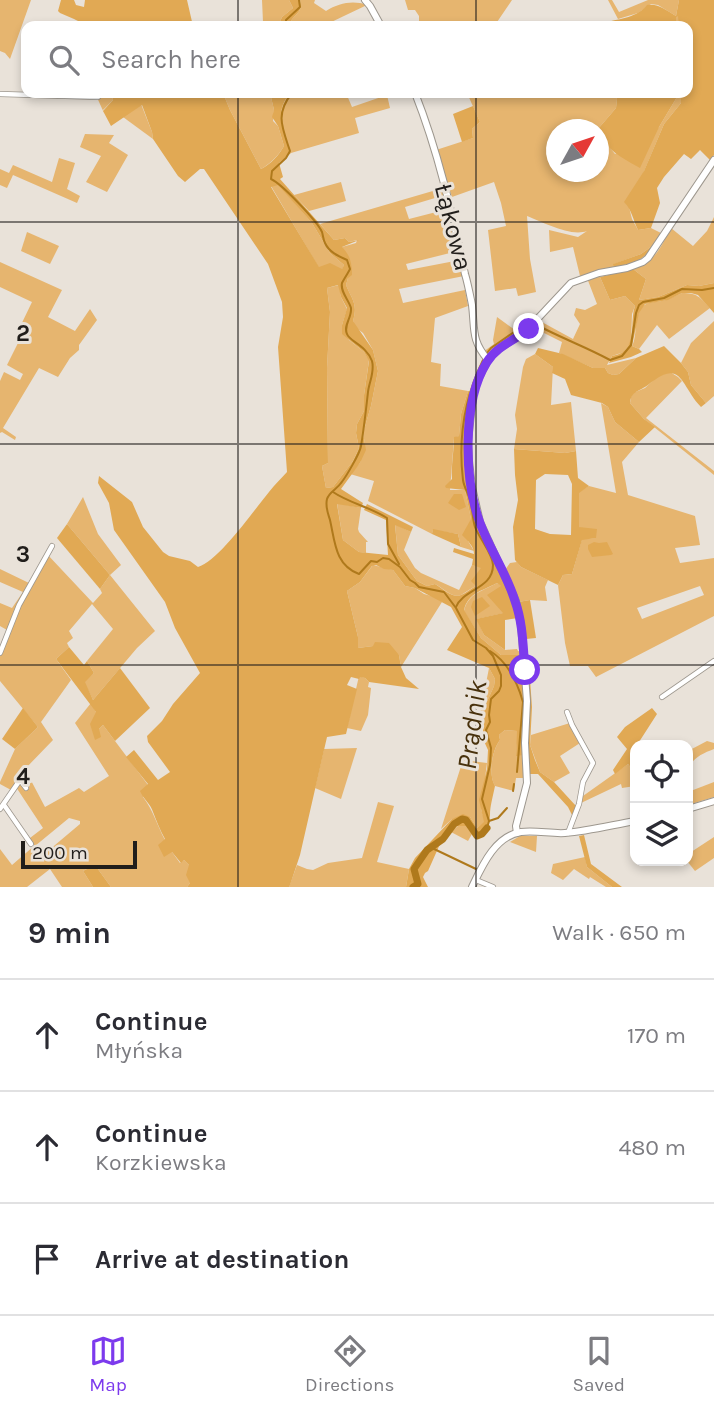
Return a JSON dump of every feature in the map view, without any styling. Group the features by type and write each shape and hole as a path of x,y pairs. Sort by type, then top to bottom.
{"street":[{"path":"366,1 378,21"},
{"path":"0,94 21,95"},
{"name":"Łąkowa","path":"417,98 449,201 470,297 475,340 488,360"},
{"path":"517,833 516,826 527,783 527,701 521,625 516,601 480,522 472,487 469,430 473,395 488,360 501,347 527,330 571,284 643,262 653,252 714,160"},
{"path":"0,653 19,605 52,546"},
{"path":"662,697 714,661"},
{"path":"567,712 593,763 583,782 579,804 568,832"},
{"path":"26,788 20,780 2,807 31,844"},
{"path":"693,807 714,801"},
{"path":"493,887 474,883 492,852 517,833 568,832 630,822"}],"shaded area":[{"path":"0,0 31,0 24,21 21,21 10,59 0,51"},
{"path":"61,0 74,0 76,5 84,7 85,0 187,0 192,21 77,21 58,11"},
{"path":"262,0 289,0 293,8 280,21 263,21"},
{"path":"289,0 300,0 299,11 291,21 280,21 282,17 293,8"},
{"path":"300,0 315,0 314,3 326,11 346,3 367,5 333,21 291,21 301,5"},
{"path":"405,0 512,0 498,21 419,21 415,10 408,10"},
{"path":"608,0 612,0 619,12 648,0 679,0 676,16 658,5 651,4 638,13 618,19"},
{"path":"679,0 714,0 714,155 710,160 700,150 691,159 684,154 657,188 660,203 651,228 638,230 624,202 644,171 664,124 681,103 681,98 693,98 693,21 678,21 678,16 676,21 610,21 634,15 647,5 658,6 676,16"},
{"path":"97,98 113,98 103,110 104,113"},
{"path":"225,98 271,98 273,121 278,126 284,146 268,165 261,169"},
{"path":"225,98 261,169 280,153 284,146 278,126 272,117 274,110 271,98 287,98 281,115 291,153 279,163 283,177 280,179 334,240 359,240 342,247 349,256 352,267 352,275 346,285 355,306 353,321 373,350 378,371 363,433 366,450 341,489 363,503 361,508 337,504 343,540 359,552 388,555 386,520 364,510 367,504 413,527 411,532 395,525 398,555 417,581 427,586 435,584 458,596 476,586 471,581 481,568 472,565 473,559 453,552 454,548 474,554 472,546 462,535 471,519 465,490 445,486 452,479 454,437 459,436 461,414 468,391 471,392 466,443 474,506 518,618 505,620 505,650 484,635 476,619 503,613 487,595 501,586 497,583 476,593 464,610 481,638 501,655 521,655 525,710 523,755 516,756 517,731 505,730 499,735 500,740 492,762 495,786 487,829 477,839 466,826 457,826 440,844 423,877 428,887 406,887 409,869 415,858 452,819 463,814 470,817 477,828 484,822 479,800 487,769 488,750 483,739 483,721 485,706 495,679 489,668 447,650 462,627 451,607 415,588 405,586 393,570 376,565 347,591 358,648 373,646 375,642 389,643 399,655 406,678 419,689 351,677 347,685 357,689 346,734 327,737 300,855 289,887 187,887 190,883 186,875 189,865 184,860 181,863 172,852 164,857 158,845 165,839 152,809 140,791 148,784 126,757 134,750 158,780 170,772 148,742 147,736 200,673 175,628 165,602 114,530 109,503 98,483 99,476 132,502 143,527 163,552 190,561 198,567 216,555 287,472 278,347 283,317 282,302 268,264 204,169 200,169 185,182 178,176 153,139 142,105 111,126 103,111 113,100","holes":["278,185 312,223 330,253 344,265 342,269 330,263 319,267 271,187","338,285 347,308 342,334 364,352 369,361 364,411 357,424 359,448 353,461 333,487 326,488 322,466 328,463 327,368 330,312 327,288"]},
{"path":"287,98 348,98 352,107 378,98 388,98 390,108 355,118 359,133 291,153 281,115"},
{"path":"469,98 616,98 616,108 607,119 546,119 546,182 609,182 609,146 615,154 659,127 676,98 681,98 681,103 664,124 629,207 638,230 651,228 661,233 653,247 614,264 614,267 580,276 573,247 550,252 549,230 578,237 587,231 565,230 527,216 536,292 518,296 516,288 495,291 488,230 506,226 494,182 452,197 436,150 473,138 472,129 480,122"},
{"path":"616,98 676,98 640,168 609,147 609,119 607,119 616,108"},
{"path":"141,104 152,132 153,139 123,117"},
{"path":"473,106 480,122 472,129 473,138 462,142 453,114"},
{"path":"85,134 114,135 109,143 128,155 107,192 86,182 101,156 80,147"},
{"path":"59,158 75,163 67,189 80,196 77,203 13,175 7,188 0,185 0,169 9,173 13,165 52,182"},
{"path":"341,182 346,201 309,211 294,195"},
{"path":"278,184 312,223 330,253 344,265 342,270 319,268 271,186"},
{"path":"443,188 445,195 405,207 409,219 448,209 458,251 406,264 408,270 460,260 464,276 399,289 403,303 465,290 468,306 435,318 431,362 441,364 440,386 468,391 461,414 459,436 454,438 450,490 465,490 471,519 468,541 474,551 461,547 458,534 433,530 432,534 368,501 374,481 350,474 360,463 365,444 363,433 378,371 373,350 363,333 355,327 355,306 346,285 348,278 342,247 356,243 357,240 334,240 320,224"},
{"path":"714,217 714,283 687,285 658,297 639,300 646,279 633,269 652,257 671,228 693,246 707,231"},
{"path":"27,232 59,246 50,264 21,251"},
{"path":"652,246 641,259 614,267 613,264 641,254"},
{"path":"0,262 62,290 48,317 75,331 90,309 97,320 58,377 39,368 3,428 16,437 15,440 0,433 0,381 4,372 20,380 23,374 7,365 24,331 19,329 32,302 0,287"},
{"path":"633,269 646,279 639,300 658,297 687,285 714,283 714,313 698,295 691,293 645,304 639,313 632,346 642,352 609,363 612,356 623,352 630,343 635,306 625,296 610,300 600,277"},
{"path":"600,277 610,300 625,296 635,306 631,342 624,352 612,356 607,365 636,358 619,374 613,375 605,368 593,368 559,353 562,342 534,328 540,321 573,339 580,324 574,315 576,308 585,310 597,304 587,278"},
{"path":"339,285 347,309 342,325 349,340 364,352 369,360 364,411 357,424 359,448 353,461 333,487 326,488 322,466 328,463 327,368 330,312 327,288"},
{"path":"682,293 698,296 710,308 669,339 657,325 639,349 632,346 641,308"},
{"path":"497,317 515,330 529,319 533,320 487,355 483,352 494,344"},
{"path":"714,321 714,396 706,403 691,385 688,372 681,363 691,343"},
{"path":"664,346 688,372 691,385 706,403 701,407 674,374 659,377 636,392 631,399 630,403 655,427 639,442 615,422 608,407 571,395 565,379 552,373 553,367 535,354 538,348 563,354 593,368 605,368 613,375 619,374 636,358"},
{"path":"535,354 553,367 551,405 571,402 576,451 565,453 514,449 517,429 515,415 523,367 526,359"},
{"path":"670,372 682,381 646,418 714,471 714,475 644,419 630,403 633,393 645,388 658,376"},
{"path":"601,403 608,407 615,422 639,442 622,462 628,495 695,516 700,545 675,548 680,563 714,558 714,616 596,677 588,666 570,666 558,585 563,575 572,574 582,539 596,538 579,527 579,492 589,486 616,493","holes":["700,586 704,595 642,619 637,608"]},
{"path":"514,449 565,453 576,451 578,478 589,486 579,493 579,527 597,529 596,538 582,540 572,574 563,575 558,585 521,567 515,560 513,527 518,500","holes":["545,474 568,475 572,484 571,535 550,534 535,529 536,480"]},
{"path":"454,494 462,494 466,507 459,510 448,503"},
{"path":"83,497 98,534 121,565 110,575 67,524"},
{"path":"337,503 361,508 358,529 368,542 366,553 359,552 343,540"},
{"path":"67,524 110,575 100,589 57,538"},
{"path":"395,524 411,532 404,550 421,573 459,590 472,565 482,567 476,586 458,596 435,584 427,586 417,581 398,555"},
{"path":"433,529 458,534 461,547 432,534"},
{"path":"607,542 613,554 592,557 588,545"},
{"path":"46,553 93,603 102,593 100,589 110,575 155,631 93,700 84,682 94,673 87,661 113,629 92,604 69,631 73,638 67,643 69,647 56,659 71,680 41,722 53,740 25,769 11,790 0,782 15,749 38,727 0,681 0,649 7,630 0,626 0,603 12,608 23,592 0,582 0,569 29,583"},
{"path":"517,562 521,567 548,580 545,587 547,601 518,602 505,570 510,563"},
{"path":"373,565 393,570 405,586 415,588 442,602 401,667 399,655 373,646 358,648 347,591 360,582"},
{"path":"497,583 502,586 504,613 477,619 484,635 505,650 517,649 521,655 501,655 481,638 464,611 473,596"},
{"path":"482,597 490,606 475,616 471,607 473,601"},
{"path":"530,600 536,638 526,639 518,602"},
{"path":"69,647 84,665 87,661 94,673 85,682 93,700 120,668 150,708 115,741 103,725 99,729 101,737 95,740 90,724 96,712 56,659"},
{"path":"489,668 495,679 485,706 483,721 479,719"},
{"path":"359,676 369,682 368,687 371,688 368,715 361,731 347,728"},
{"path":"528,679 532,707 530,745 540,772 554,782 576,806 572,815 538,774 529,774"},
{"path":"91,703 96,712 99,729 103,725 148,785 143,797 165,840 159,845 172,852 180,863 184,860 190,866 190,883 187,887 111,887 95,865 83,871 93,887 62,887 50,869 27,887 0,887 0,849 12,865 34,846 30,838 43,828 16,787 26,771 45,807 79,788 84,792 109,776 75,723","holes":["69,818 80,821 80,824 42,856 35,846"]},
{"path":"23,708 38,727 15,749 2,739"},
{"path":"652,708 657,714 640,740 630,740 630,767 628,764 615,774 613,770 627,749 617,737 625,727"},
{"path":"570,723 580,743 560,756 570,773 554,782 540,772 530,745 531,735"},
{"path":"505,730 518,731 516,755 523,755 525,778 516,778 514,791 495,786 492,776 493,756 500,740 499,735"},
{"path":"707,741 714,743 714,749 693,762 693,748"},
{"path":"357,748 341,799 315,788 324,749"},
{"path":"463,760 487,763 481,809 485,822 477,828 470,817 452,819 441,829"},
{"path":"628,764 630,767 630,787 622,788 621,784 581,803 583,796"},
{"path":"714,782 714,797 693,803 693,790"},
{"path":"378,802 394,806 377,862 409,869 406,887 289,887 297,865 313,870 328,863 362,858"},
{"path":"459,825 466,826 472,834 468,841 451,832"},
{"path":"584,835 591,864 622,887 612,887 587,867 579,836"},
{"path":"520,836 537,836 536,852 510,842"},
{"path":"714,837 714,858 695,871 691,866 693,851"},
{"path":"585,857 587,867 612,887 606,887 590,877 589,879 574,869 563,880 551,873 553,864"},
{"path":"95,865 111,887 93,887 83,871"}],"waterway":[{"name":"Prądnik","path":"286,21 300,7 299,0"},
{"name":"Prądnik","path":"289,98 283,108 282,121 290,151 272,171 271,179 291,195 313,220 329,249 347,260 350,269 342,283 343,293 351,308 346,331 349,337 366,351 373,365 360,449 343,480 327,499 337,552 345,565 359,574 371,561 389,559 419,587 444,592 473,640 493,656 501,675 501,686 491,699 490,722 486,730 491,748 482,799 489,821 487,828"},
{"path":"537,325 610,360 622,356 631,345 636,313 643,302 664,298 682,289 714,288"},
{"path":"487,353 527,323 531,323"},
{"path":"456,607 465,596 488,579 493,565 475,527 464,483 461,449 467,403 483,360"},
{"path":"333,492 387,518 388,544 399,564"},
{"path":"490,651 511,673 523,702 517,772"},
{"path":"513,791 514,784"},
{"path":"489,821 498,818 507,808"},
{"name":"Prądnik","path":"413,887 418,884 414,869 427,850 443,839 454,824 462,819 466,820 477,836 487,828"},
{"path":"432,848 476,869"}],"route":[{"path":"525,670 516,601 480,522 472,487 468,442 473,395 488,360 501,347 529,329"}]}
